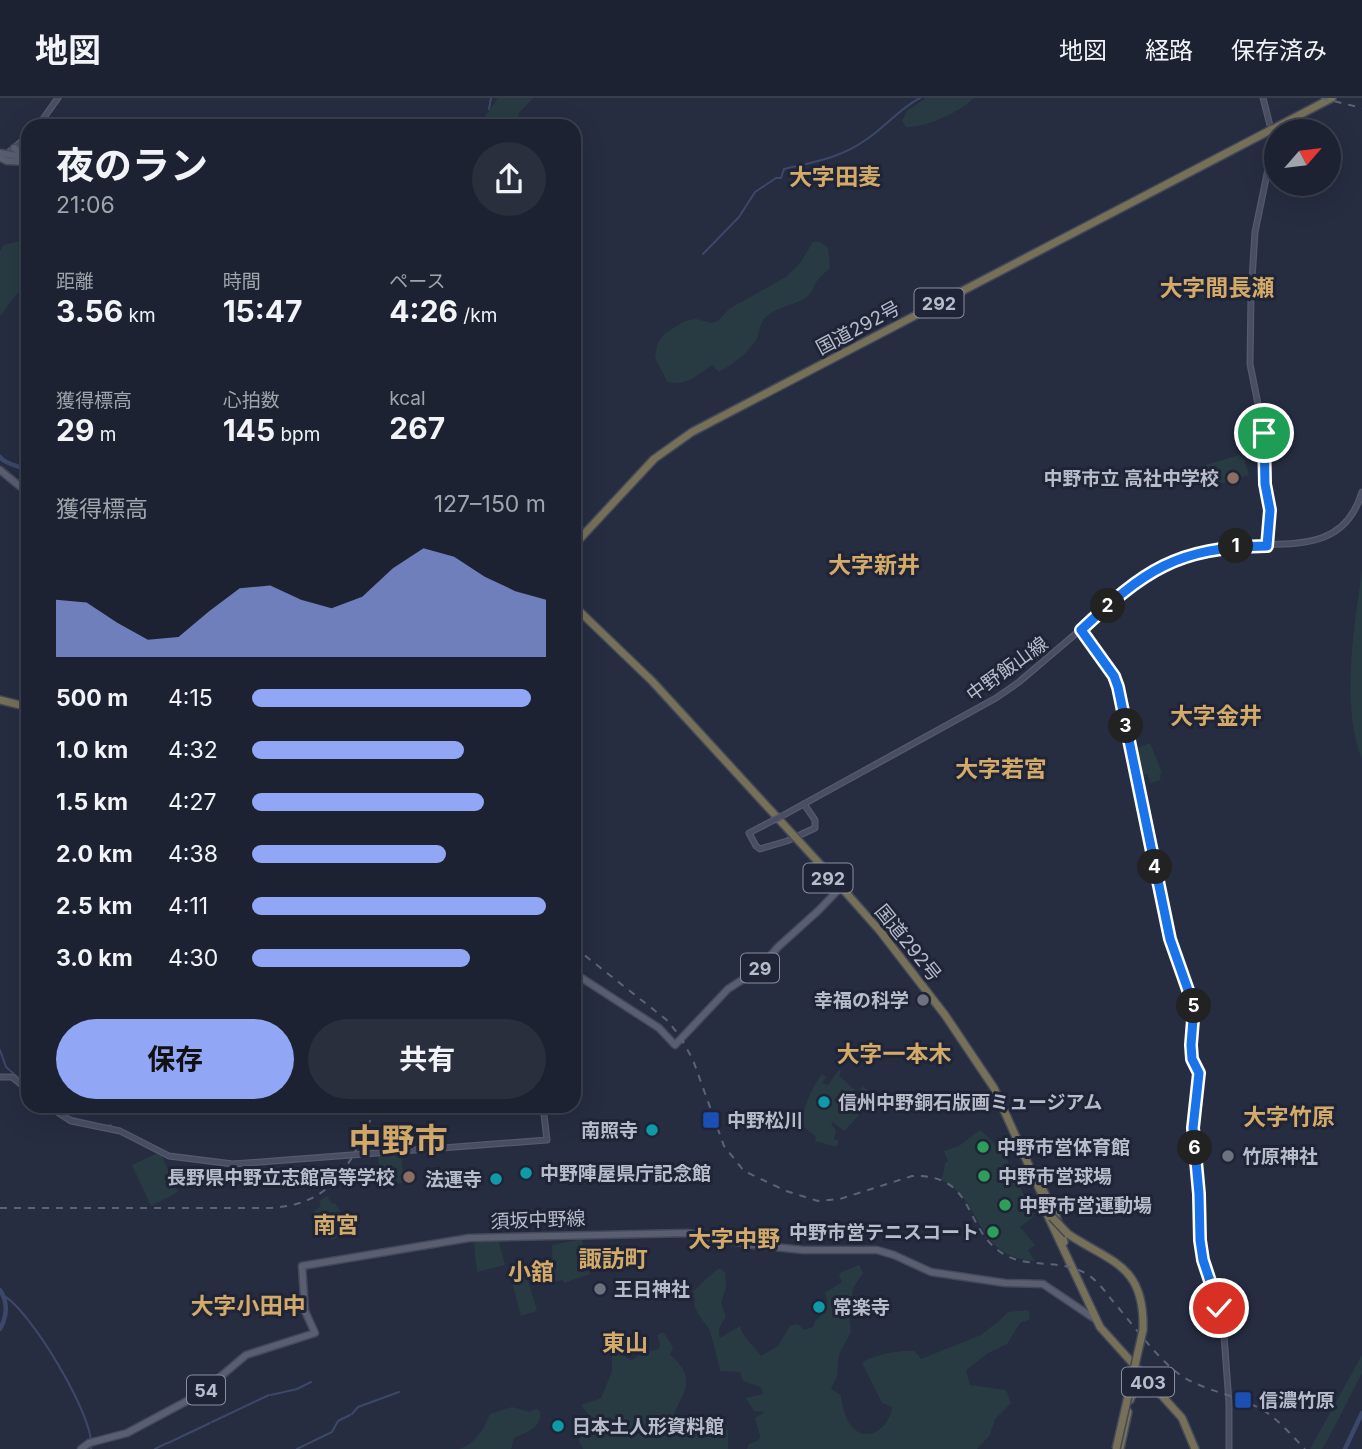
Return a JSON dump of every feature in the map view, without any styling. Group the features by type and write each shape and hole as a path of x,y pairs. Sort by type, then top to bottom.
{"highway":[{"name":"国道292号","path":"1293,119 1332,98"},
{"name":"国道292号","path":"581,537 649,464 679,440 1264,134"},
{"name":"国道292号","path":"581,616 652,681 840,888 961,1041 985,1079 1022,1150 1052,1217 1068,1234 1112,1258 1125,1270 1141,1298 1143,1329 1116,1449"},
{"path":"0,700 21,705"},
{"name":"403","path":"1022,1150 1095,1319 1182,1419 1195,1449"},
{"name":"292","path":"1116,1449 1127,1394 1142,1376"}],"main road":[{"path":"43,119 58,98"},
{"path":"1263,98 1269,119"},
{"path":"11,150 21,142"},
{"path":"11,150 21,151"},
{"path":"1,156 7,161 21,160"},
{"path":"1264,188 1255,232 1250,364 1263,429 1265,484 1270,510 1267,546"},
{"path":"0,470 21,487"},
{"name":"中野飯山線","path":"794,838 766,849 756,846 749,833 996,698 1019,682 1140,579 1171,561 1227,547 1303,544 1328,535 1350,516 1362,492"},
{"path":"1081,630 1114,676 1118,687 1170,939 1194,1007 1192,1059 1199,1073 1193,1128 1200,1240 1203,1260 1223,1322 1229,1403 1229,1449"},
{"path":"794,838 816,826 804,804"},
{"name":"29","path":"581,978 659,1028 675,1045 728,989 759,969 778,947 840,888"},
{"path":"0,1077 12,1077 21,1084"},
{"path":"59,1113 71,1121 120,1132 177,1158 233,1164 547,1140 544,1113"},
{"name":"須坂中野線","path":"80,1449 91,1443 127,1433 200,1394 246,1355 314,1334 305,1311 302,1266 460,1239 672,1233 704,1235 754,1245 803,1250 877,1250 931,1272 1005,1283 1043,1284 1095,1319"}],"shaded area":[{"path":"498,98 533,98 519,113 519,119 483,119"},
{"path":"926,98 973,98 960,109 942,118 906,127 902,121 907,111"},
{"path":"21,241 21,289 0,316 0,251 4,245"},
{"path":"813,242 820,242 828,248 830,268 807,297 767,316 753,345 719,372 712,365 685,381 667,381 655,358 657,345 664,334 685,321 718,321 729,309 786,277 800,263"},
{"path":"1239,455 1244,459 1249,475 1217,485 1211,484 1206,465"},
{"path":"1362,569 1362,759 1355,737 1350,690"},
{"path":"1150,743 1162,773 1159,775 1161,780 1150,783 1148,774 1138,776 1132,750"},
{"path":"839,1070 839,1076 857,1092 864,1086 873,1100 844,1131 833,1122 831,1125 836,1130 834,1139 839,1141 836,1147 815,1141 816,1137 801,1124 809,1097 822,1074 826,1077 822,1083 828,1085"},
{"path":"980,1130 1003,1154 1033,1210 1034,1216 1020,1227 1035,1245 1028,1250 1035,1261 1015,1257 1000,1249 990,1239 966,1201 940,1179 948,1161 944,1151 959,1146"},
{"path":"160,1152 178,1192 151,1206 132,1165"},
{"path":"401,1154 404,1183 381,1185 378,1156"},
{"path":"327,1196 332,1204 335,1203 352,1230 332,1240 313,1212 321,1206 319,1201"},
{"path":"498,1238 505,1265 477,1272 474,1243"},
{"path":"582,1239 590,1274 564,1283 563,1280 553,1282 552,1245"},
{"path":"523,1263 537,1311 521,1316 508,1267"},
{"path":"859,1265 863,1273 853,1288 849,1316 851,1332 839,1354 837,1376 831,1389 841,1395 852,1427 865,1434 883,1426 892,1407 882,1403 862,1363 878,1356 902,1351 913,1351 921,1359 981,1335 1008,1312 1028,1310 1030,1319 1020,1323 1007,1344 988,1353 966,1370 970,1385 1006,1390 1011,1403 995,1419 990,1435 977,1449 747,1449 749,1444 759,1440 755,1418 765,1412 754,1411 746,1398 763,1394 761,1387 743,1381 740,1372 720,1371 709,1329 694,1305 693,1291 718,1269 725,1272 726,1288 721,1302 726,1318 720,1327 720,1338 740,1326 761,1356 778,1346 790,1326 798,1324 804,1330 813,1327 815,1321 827,1310 825,1293 842,1282 840,1273"},
{"path":"664,1333 673,1347 670,1355 681,1366 686,1377 686,1386 673,1422 676,1432 681,1432 698,1418 710,1420 718,1416 724,1419 728,1432 728,1449 583,1449 578,1439 593,1432 596,1424 581,1405 601,1398 612,1372 612,1343 617,1342 627,1358 632,1360 643,1353 659,1349 657,1335"},
{"path":"1362,1355 1362,1373 1328,1439 1322,1449 1310,1449"},
{"path":"512,1407 530,1412 536,1409 540,1411 540,1417 533,1429 514,1438 511,1449 459,1449 478,1436 490,1414"}],"waterway":[{"path":"489,109 491,98"},
{"path":"703,254 739,217 755,192 776,178 781,178 784,169 847,151 874,134 920,98"},
{"path":"0,457 21,468"},
{"path":"0,1050 6,1067 21,1080"},
{"path":"70,1117 111,1125"},
{"path":"0,1290 6,1309 0,1329"},
{"path":"4,1296 29,1322 60,1367 84,1415 91,1449"},
{"path":"271,1395 297,1389 311,1382"},
{"path":"352,1414 358,1407 399,1392"},
{"path":"212,1422 269,1395"},
{"path":"1345,1449 1362,1413"},
{"path":"297,1449 332,1432 338,1421 350,1415"},
{"path":"168,1443 210,1423"},
{"path":"155,1449 167,1443"}],"railway":[{"path":"1321,98 1362,108"},
{"path":"581,953 668,1021 681,1038 693,1060 724,1146 744,1171 786,1191 818,1201 840,1199 912,1176 947,1183 958,1192 979,1228 999,1251 1019,1260 1064,1266 1089,1275 1175,1371 1194,1383 1264,1411 1305,1449"},
{"path":"0,1208 269,1208 292,1205 327,1189 339,1176 350,1161 374,1113"}],"place":[{"name":"中野市立 高社中学校","path":"1233,478"},
{"name":"幸福の科学","path":"923,1000"},
{"name":"信州中野銅石版画ミュージアム","path":"824,1102"},
{"name":"中野松川","path":"711,1120"},
{"name":"南照寺","path":"652,1130"},
{"name":"中野市営体育館","path":"983,1147"},
{"name":"竹原神社","path":"1228,1156"},
{"name":"中野陣屋県庁記念館","path":"526,1173"},
{"name":"中野市営球場","path":"984,1176"},
{"name":"長野県中野立志館高等学校","path":"409,1177"},
{"name":"法運寺","path":"496,1179"},
{"name":"中野市営運動場","path":"1005,1205"},
{"name":"中野市営テニスコート","path":"993,1232"},
{"name":"王日神社","path":"600,1289"},
{"name":"常楽寺","path":"819,1307"},
{"name":"信濃竹原","path":"1243,1400"},
{"name":"日本土人形資料館","path":"558,1426"}],"district":[{"name":"大字田麦","path":"835,177"},
{"name":"大字間長瀬","path":"1217,288"},
{"name":"大字新井","path":"874,565"},
{"name":"大字金井","path":"1216,716"},
{"name":"大字若宮","path":"1001,769"},
{"name":"大字一本木","path":"894,1054"},
{"name":"大字竹原","path":"1289,1117"},
{"name":"中野市","path":"398,1140"},
{"name":"南宮","path":"336,1225"},
{"name":"大字中野","path":"734,1239"},
{"name":"諏訪町","path":"613,1259"},
{"name":"小舘","path":"531,1272"},
{"name":"大字小田中","path":"248,1306"},
{"name":"東山","path":"625,1343"}],"route":[{"path":"1219,1308 1203,1260 1200,1240 1193,1128 1199,1073 1192,1059 1191,1036 1195,1014 1193,1000 1170,939 1118,687 1114,676 1081,630 1140,579 1171,561 1227,547 1267,546 1270,510 1265,484 1264,433"}]}
